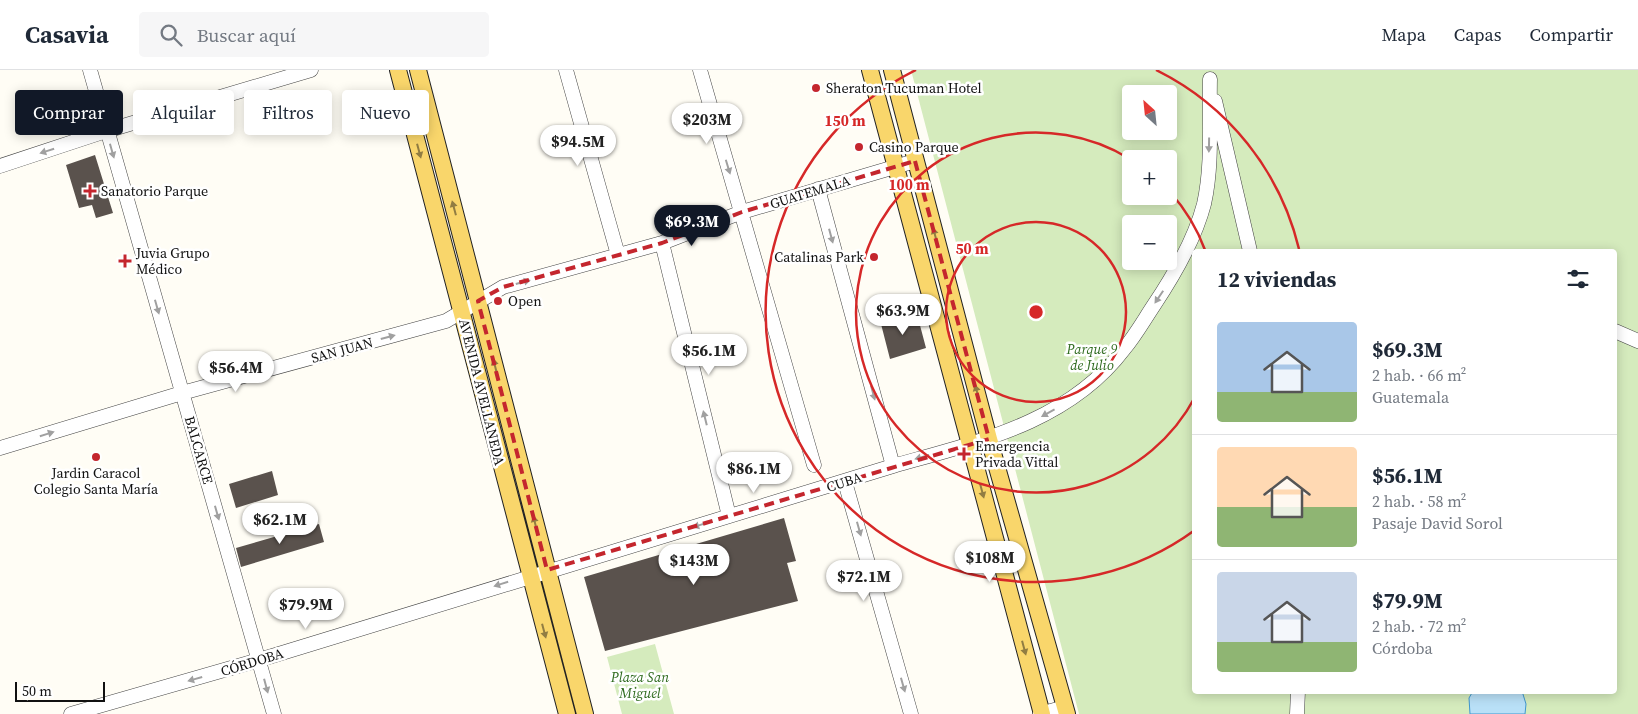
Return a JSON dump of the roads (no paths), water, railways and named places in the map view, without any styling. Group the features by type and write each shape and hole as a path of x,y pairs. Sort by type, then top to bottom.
{"main road":[{"name":"AVENIDA AVELLANEDA","path":"398,70 529,576 567,714"},
{"name":"AVENIDA AVELLANEDA","path":"418,70 585,714"},
{"path":"870,70 1041,714"},
{"path":"892,70 989,439 1066,710"}],"street":[{"name":"BALCARCE","path":"90,70 95,90"},
{"path":"123,126 295,72 312,70"},
{"path":"566,70 618,256"},
{"path":"700,70 814,466"},
{"path":"1209,75 1250,249"},
{"name":"CUBA","path":"547,570 845,482 892,466 989,439 1034,420 1068,402 1098,377 1124,350 1165,288 1194,233 1204,204 1208,173 1209,75"},
{"path":"0,166 94,135"},
{"name":"BALCARCE","path":"107,135 274,714"},
{"name":"GUATEMALA","path":"478,301 503,287 662,243 742,212 916,161"},
{"path":"818,189 892,466"},
{"path":"662,243 729,516"},
{"name":"SAN JUAN","path":"0,448 182,393 446,321 478,301"},
{"path":"1617,332 1638,341"},
{"path":"845,482 911,714"},
{"name":"CÓRDOBA","path":"71,714 259,660 547,570"},
{"path":"1297,714 1298,694"},
{"path":"1041,714 1066,710"}],"water":[{"path":"1471,694 1523,694 1526,704 1525,714 1470,714 1469,698"}],"place":[{"name":"Sheraton Tucuman Hotel","path":"816,88"},
{"name":"Casino Parque","path":"859,147"},
{"name":"Sanatorio Parque","path":"90,191"},
{"name":"Catalinas Park","path":"874,257"},
{"name":"Juvia Grupo Médico","path":"125,261"},
{"name":"Open","path":"498,301"},
{"name":"Emergencia Privada Vittal","path":"964,454"},
{"name":"Jardin Caracol Colegio Santa María","path":"96,457"}],"park label":[{"name":"Parque 9 de Julio","path":"1092,358"},
{"name":"Plaza San Miguel","path":"640,686"}]}
